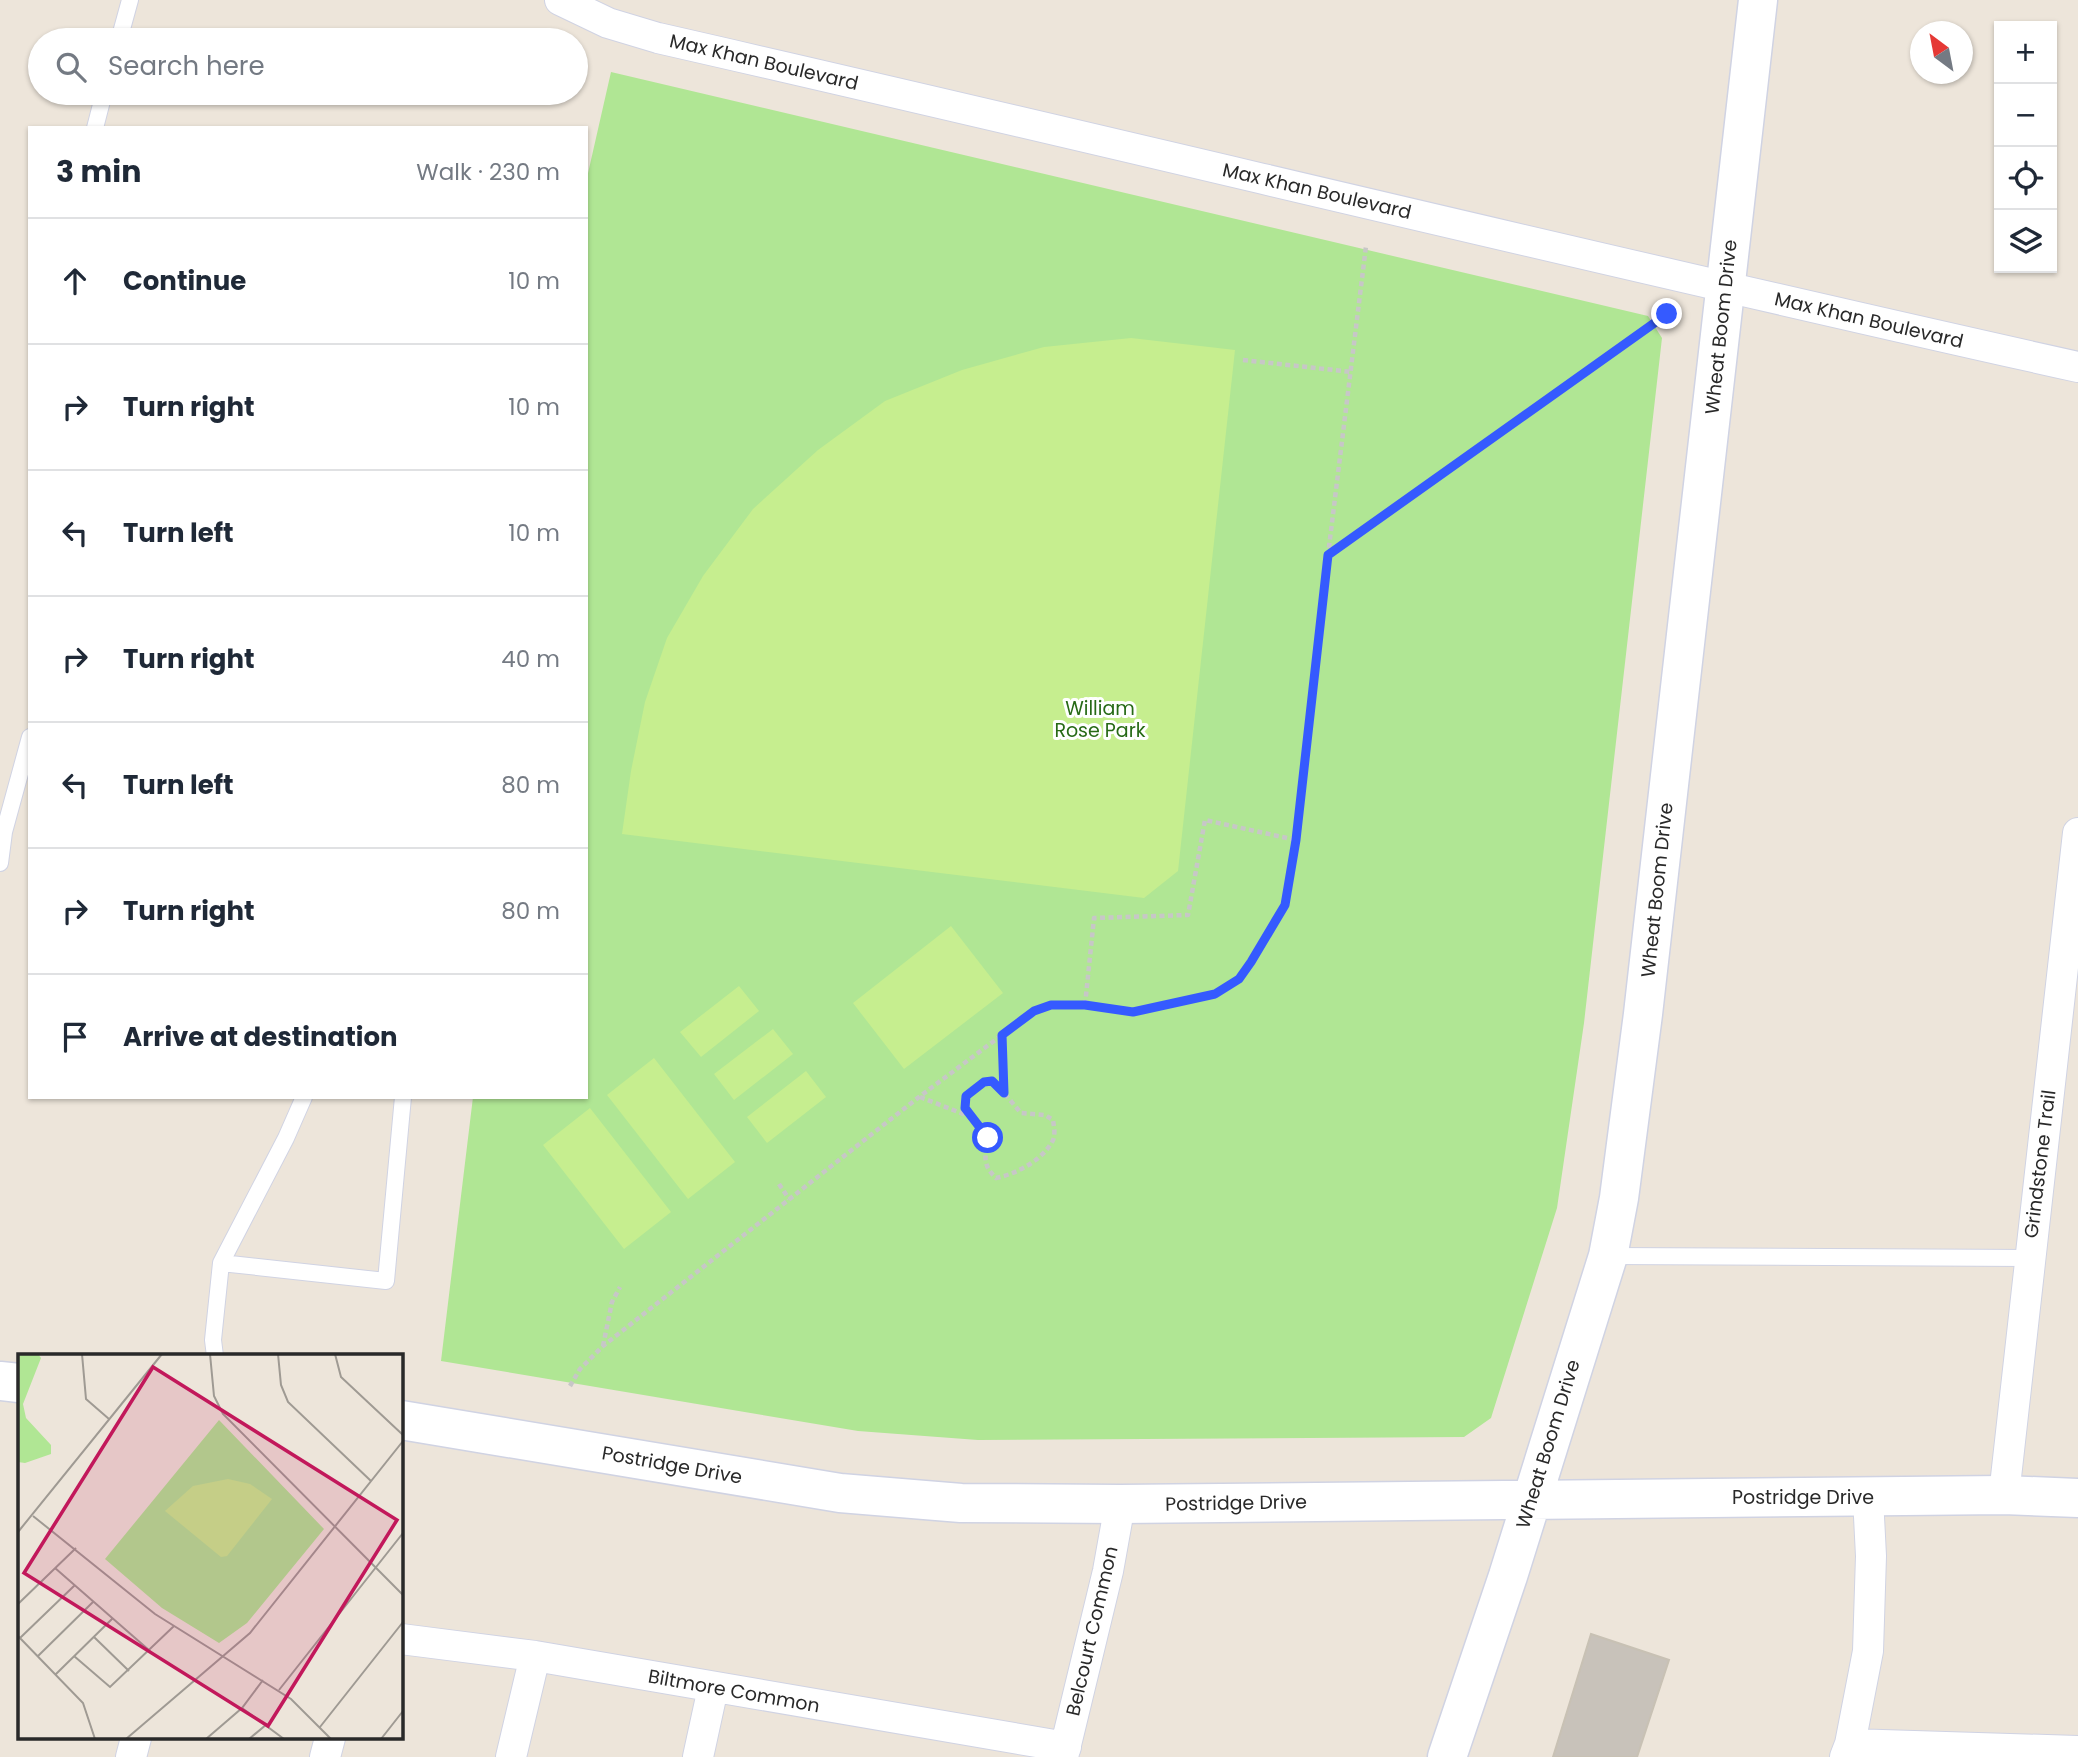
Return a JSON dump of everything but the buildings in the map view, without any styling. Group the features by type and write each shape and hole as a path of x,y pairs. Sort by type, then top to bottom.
{"street":[{"name":"Max Khan Boulevard","path":"560,0 608,23 658,38 2078,367"},
{"name":"Wheat Boom Drive","path":"1447,1757 1608,1256 1619,1198 1641,1027 1758,0"},
{"name":"Grindstone Trail","path":"2004,1495 2078,833"},
{"path":"0,1381 18,1383"},
{"name":"Postridge Drive","path":"402,1420 840,1493 961,1503 1120,1504 2004,1495 2078,1498"},
{"path":"1868,1497 1871,1556 1868,1651 1847,1750 2066,1753"},
{"name":"Belcourt Common","path":"1064,1752 1108,1571 1120,1504"},
{"name":"Biltmore Common","path":"402,1639 535,1656 1064,1752"},
{"path":"511,1757 535,1656"},
{"path":"698,1757 713,1688"},
{"path":"131,1757 135,1740"},
{"path":"325,1757 329,1740"}],"lane":[{"path":"122,28 130,0"},
{"path":"96,126 101,105"},
{"path":"0,863 5,832 28,745"},
{"path":"215,1354 213,1340 221,1263 286,1139 303,1099"},
{"path":"221,1263 386,1281 403,1099"},
{"path":"1608,1256 2029,1258"}],"path":[{"path":"570,1386 580,1369 603,1346 919,1097 1034,1011 1051,1005 1085,1005 1133,1012 1147,1010 1215,994 1239,979 1285,905 1296,840 1366,246"},
{"path":"1328,555 1667,314"},
{"path":"1243,360 1352,372"},
{"path":"1085,1005 1094,918 1188,915 1205,820 1296,840"},
{"path":"1002,1035 1004,1093"},
{"path":"992,1081 1004,1093 1021,1113 1045,1115 1053,1120 1055,1133 1052,1143 1032,1162 1011,1175 996,1178 988,1170 985,1156 988,1138 965,1108 966,1096 984,1082 992,1081"},
{"path":"919,1097 973,1117"},
{"path":"779,1184 789,1199"},
{"path":"603,1346 611,1302 620,1287"}],"green space":[{"name":"William Rose Park","path":"611,72 1648,316 1662,338 1584,1023 1557,1208 1491,1418 1464,1437 978,1440 858,1431 441,1361 473,1099 588,1099 588,173"},
{"path":"1131,338 1235,350 1178,871 1144,898 622,834 645,702 667,638 703,576 753,509 818,450 885,401 962,370 1044,347"},
{"path":"951,926 1003,993 904,1069 853,1003"},
{"path":"739,986 759,1011 701,1057 680,1032"},
{"path":"773,1029 793,1054 734,1100 714,1074"},
{"path":"654,1058 735,1162 688,1199 607,1095"},
{"path":"806,1071 826,1097 767,1143 747,1117"},
{"path":"590,1108 671,1212 624,1249 543,1145"}],"route":[{"path":"988,1138 965,1108 966,1096 984,1082 992,1081 1004,1093 1002,1035 1034,1011 1051,1005 1085,1005 1133,1012 1215,994 1239,979 1285,905 1296,840 1328,555 1667,314"}]}
